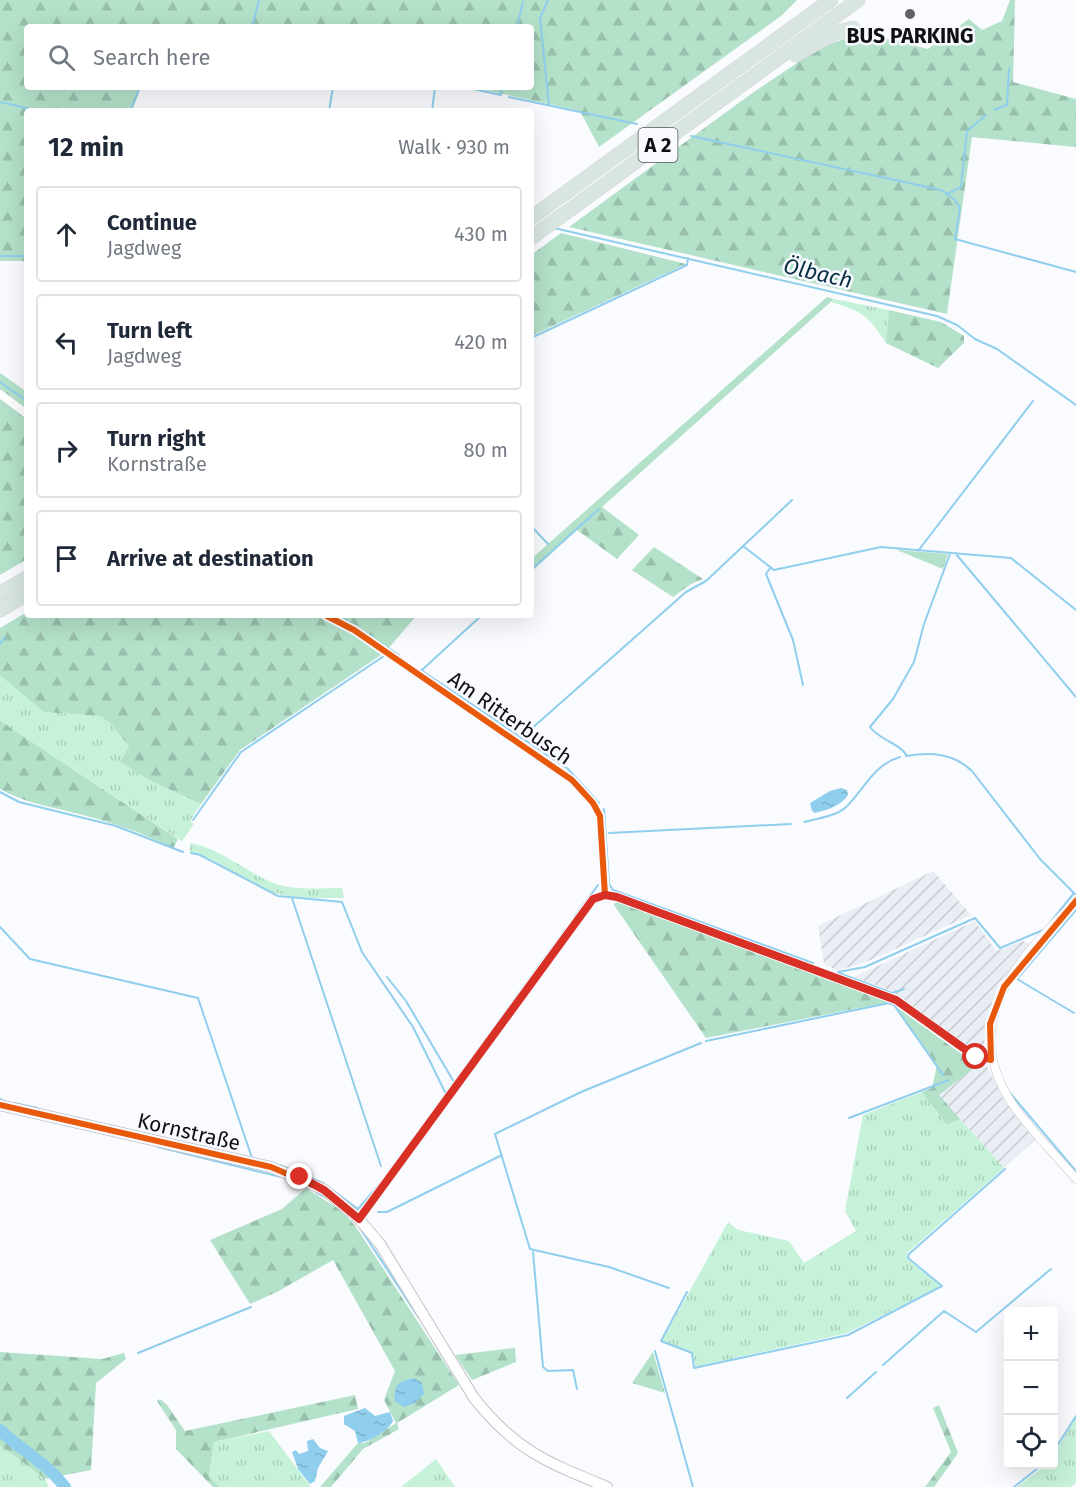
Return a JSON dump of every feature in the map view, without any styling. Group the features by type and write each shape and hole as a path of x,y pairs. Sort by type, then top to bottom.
{"highway":[{"name":"A 2","path":"534,216 831,0"},
{"name":"A 2","path":"534,235 858,0"},
{"path":"722,79 744,55 799,11"},
{"path":"732,92 817,42 853,28"},
{"path":"0,593 24,580"},
{"path":"0,610 24,596"}],"street":[{"path":"0,394 24,412"},
{"name":"Am Ritterbusch","path":"331,618 354,630 572,780 593,803 600,816 605,895"},
{"path":"359,1219 593,899 605,895 896,1000 976,1057 992,1060"},
{"path":"1076,901 1004,987 990,1024 992,1060 996,1075 1012,1103 1076,1179"},
{"name":"Kornstraße","path":"0,1105 271,1167 324,1190 359,1219 380,1244 474,1398 492,1421 524,1449 607,1487"}],"shaded area":[{"path":"933,871 971,915 864,963 837,970 824,964 818,926"},
{"path":"975,921 996,951 1023,941 1030,944 999,983 985,1023 984,1053 974,1052 959,1042 892,991 854,977"},
{"path":"987,1066 1004,1100 1036,1139 1004,1168 938,1095 970,1069"}],"green space":[{"path":"0,0 797,0 781,16 599,147 580,111 486,90 534,90 534,24 24,24 24,90 140,90 133,108 24,108 24,261 0,261"},
{"path":"1010,0 1015,0 1013,82 1076,99 1076,147 972,137 947,314 569,227 751,94 821,47 853,36 872,35 928,49 969,19 982,30 1002,21"},
{"path":"561,233 686,264 534,335 534,253"},
{"path":"827,297 834,299 602,507 639,535 617,559 577,530 534,569 534,556"},
{"path":"834,299 889,310 886,343 869,320 858,312 831,302"},
{"path":"889,310 941,322 964,336 964,343 938,368 886,343"},
{"path":"0,373 24,390 24,561 0,575"},
{"path":"654,547 703,579 691,584 673,597 632,570"},
{"path":"897,550 948,554 943,569"},
{"path":"24,614 24,618 323,618 353,633 381,655 240,750 201,804 149,780 120,762 129,746 110,723 100,716 44,712 0,675 0,628"},
{"path":"337,618 414,618 387,650"},
{"path":"0,674 44,712 100,716 110,723 129,746 120,762 149,780 201,804 190,821 194,824 182,841 0,721"},
{"path":"0,721 178,839 173,849 124,827 26,800 0,789"},
{"path":"190,843 212,850 279,885 297,888 342,888 344,898 304,898 274,893 219,863 190,852"},
{"path":"617,900 890,1002 706,1038 614,905"},
{"path":"896,1007 973,1062 974,1068 939,1095 960,1119 947,1125 922,1092 932,1088 937,1065"},
{"path":"922,1092 947,1125 960,1119 1004,1168 907,1253 907,1259 941,1286 847,1333 695,1367 693,1353 662,1341 728,1222 738,1230 789,1241 804,1263 856,1231 845,1211 863,1115"},
{"path":"306,1188 340,1210 354,1224 459,1385 397,1423 399,1429 363,1449 331,1487 320,1487 358,1443 365,1443 396,1423 384,1400 395,1371 333,1260 277,1292 250,1304 210,1240 282,1209"},
{"path":"515,1348 516,1362 472,1380 455,1355"},
{"path":"0,1352 102,1359 124,1353 126,1359 96,1383 91,1470 45,1479 0,1445"},
{"path":"653,1352 665,1393 632,1383"},
{"path":"355,1395 358,1409 214,1442 209,1476 220,1487 213,1487 176,1449 176,1430 157,1401 160,1399 167,1405 185,1431"},
{"path":"939,1405 958,1453 934,1487 925,1487 951,1452 933,1408"},
{"path":"1076,1418 1076,1483 1071,1487 1017,1487 1041,1469 1058,1469 1058,1447"},
{"path":"269,1431 311,1487 220,1487 209,1476 214,1442"},
{"path":"0,1445 45,1479 49,1487 0,1487"},
{"path":"436,1459 455,1487 401,1487"}],"water":[{"path":"841,788 847,790 848,795 842,802 815,813 812,811 810,803 830,791"},
{"path":"414,1378 422,1383 424,1394 415,1403 404,1407 395,1401 396,1387 404,1380"},
{"path":"365,1408 375,1416 390,1412 393,1421 378,1435 358,1443 355,1431 344,1424 344,1416"},
{"path":"313,1439 320,1448 328,1451 318,1468 315,1481 310,1484 298,1469 292,1452 296,1450 299,1454 308,1451 307,1441"}],"waterway":[{"path":"253,24 259,0"},
{"path":"548,0 540,18 549,105"},
{"path":"518,24 523,2"},
{"path":"994,110 1007,105 1009,69"},
{"path":"131,108 139,90"},
{"path":"330,108 332,90"},
{"path":"432,108 435,90"},
{"path":"478,90 501,95"},
{"path":"500,95 501,90"},
{"path":"509,97 637,124"},
{"name":"Ölbach","path":"0,102 26,108"},
{"path":"947,194 961,187 967,131 986,115"},
{"path":"691,136 941,190 954,199 960,208 955,239 1076,272"},
{"name":"Ölbach","path":"554,228 937,316 957,325 975,339 997,349 1076,405"},
{"path":"0,256 24,256"},
{"path":"534,337 687,265 688,258"},
{"path":"0,382 24,399"},
{"path":"918,551 1033,401"},
{"path":"521,738 686,592 706,581 792,500"},
{"path":"534,567 599,509"},
{"path":"534,529 548,544"},
{"path":"743,546 774,570 881,547 1011,558 1076,610"},
{"path":"907,756 900,748 870,727 893,699 914,662 924,624 950,554"},
{"path":"956,554 1076,697"},
{"path":"771,567 766,574 793,640 803,685"},
{"path":"343,618 356,627"},
{"path":"422,670 479,618"},
{"path":"364,632 399,655"},
{"path":"0,644 5,637"},
{"path":"193,820 241,752 384,656"},
{"path":"421,670 568,769 599,803"},
{"path":"906,756 941,755 965,765 1040,859 1075,894"},
{"path":"804,822 841,811 875,772 900,757"},
{"path":"0,792 19,802 116,826 183,852"},
{"path":"604,809 609,884 613,890 813,963"},
{"path":"609,833 791,824"},
{"path":"191,853 200,855 278,896 342,902 362,952 413,1027 446,1094"},
{"path":"575,916 598,885"},
{"path":"1049,924 1074,893"},
{"path":"292,898 381,1166"},
{"path":"1074,1013 1017,979 1076,910"},
{"path":"838,972 865,967 975,918 1000,948 1043,930"},
{"path":"0,927 30,959 198,998 252,1158"},
{"path":"391,1169 565,930"},
{"path":"839,973 892,993 904,989"},
{"path":"387,977 406,1001 454,1082"},
{"path":"706,1041 889,1003 894,1005 943,1075"},
{"path":"669,1288 609,1267 530,1249 495,1134 581,1092 701,1043"},
{"path":"849,1118 949,1080"},
{"path":"1010,1093 1076,1171"},
{"path":"0,1099 5,1101"},
{"path":"14,1103 38,1108"},
{"path":"158,1147 281,1177"},
{"path":"378,1212 387,1212 502,1155"},
{"path":"280,1165 323,1183 358,1209 385,1178"},
{"path":"687,1292 661,1341 692,1353 694,1368 848,1335 942,1286 908,1258 909,1254 1005,1169"},
{"path":"316,1192 327,1198"},
{"path":"360,1228 419,1318"},
{"path":"533,1252 543,1367 548,1371 573,1370 577,1389"},
{"path":"883,1365 944,1311 976,1332 1051,1269"},
{"path":"138,1353 251,1307"},
{"path":"655,1351 693,1487"},
{"path":"847,1398 876,1372"},
{"path":"1058,1445 1076,1416"},
{"path":"0,1430 50,1471 65,1487"},
{"path":"1014,1487 1037,1469"}],"cycle path":[{"path":"331,618 354,630 572,780 593,803 600,816 605,895"},
{"path":"0,1105 271,1167 325,1190 359,1219 593,899 605,895 617,897 896,1000 959,1046 977,1057 991,1060 990,1024 1004,987 1076,901"}],"place":[{"name":"BUS PARKING","path":"910,14"}],"route":[{"path":"300,1177 324,1190 359,1219 593,899 598,896 612,895 896,1000 976,1057"}]}
